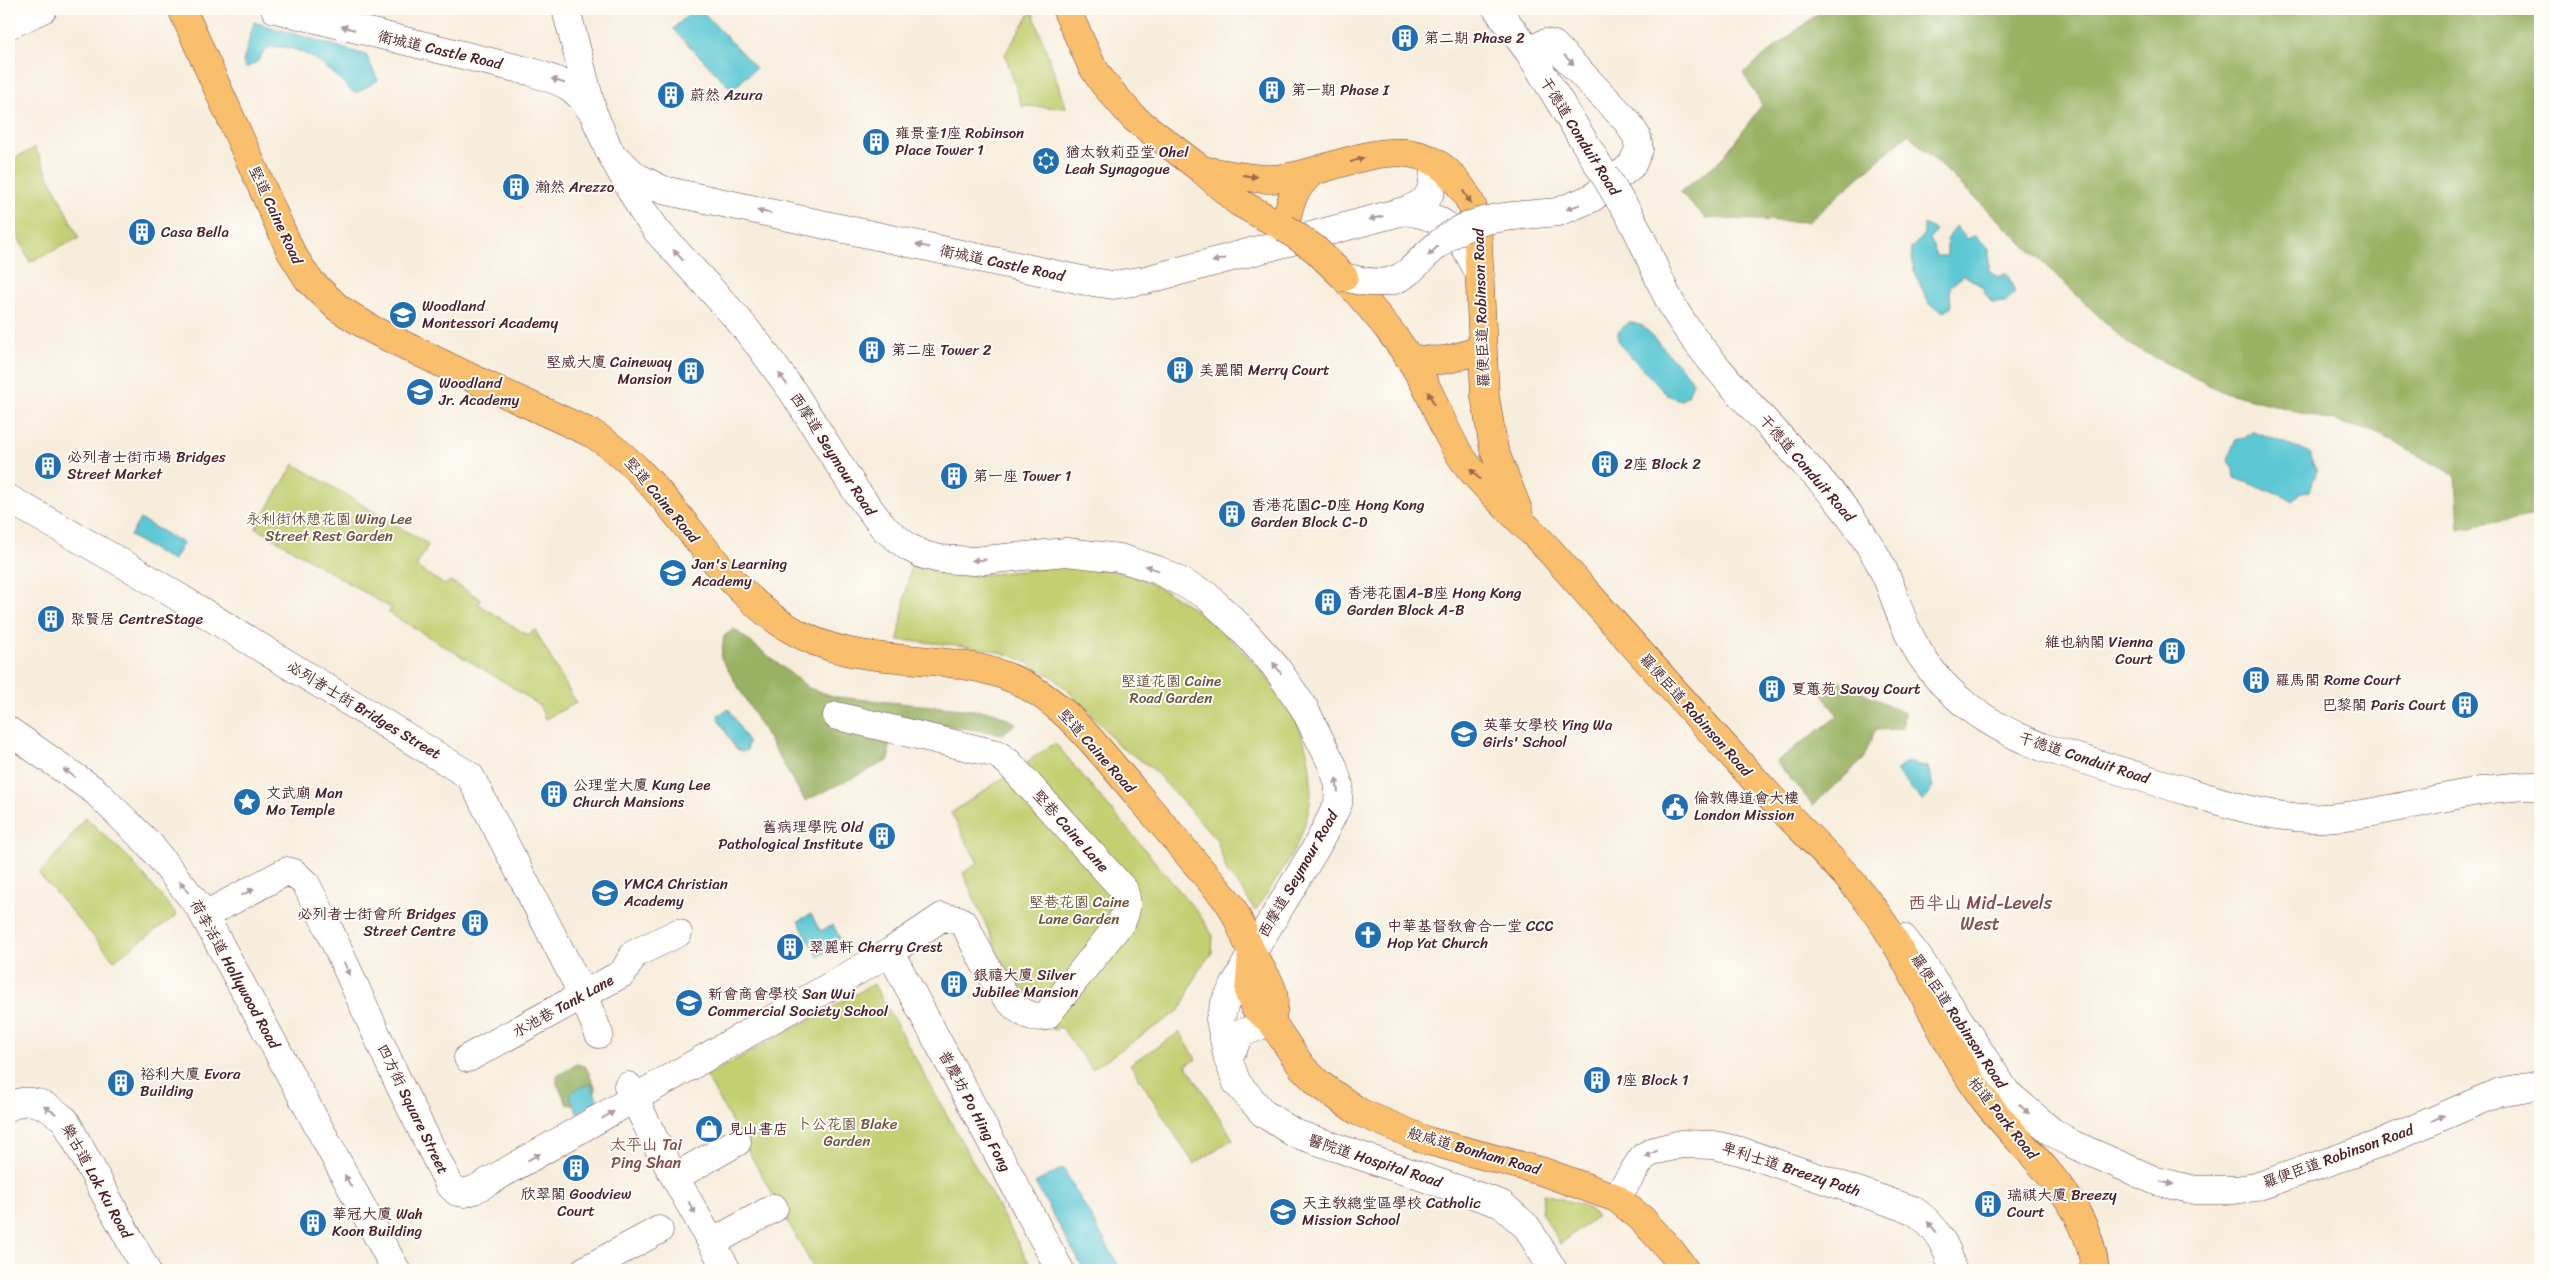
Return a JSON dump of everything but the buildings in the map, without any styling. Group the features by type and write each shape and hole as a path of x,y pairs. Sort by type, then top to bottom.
{"main road":[{"name":"堅道 Caine Road","path":"182,9 291,252 308,279 338,308 394,340 609,443 639,468 714,562 740,590 769,614 804,637 822,645 858,655 979,668 1011,678 1036,691 1068,715 1081,729 1230,904 1241,922 1252,953"},
{"name":"羅便臣道 Robinson Road","path":"1066,9 1092,66 1118,102 1150,132 1202,170 1238,202 1285,228 1315,249 1344,277 1410,358 1429,392 1451,442 1478,477 1522,521 1765,792 1858,889"},
{"name":"羅便臣道 Robinson Road","path":"1202,170 1269,179 1310,174 1386,152 1419,156 1434,162 1454,178 1474,208 1479,238 1481,349 1485,396 1494,450 1522,521"},
{"path":"1285,228 1289,206 1296,187 1310,174"},
{"path":"1410,358 1430,362 1451,361 1481,349"},
{"name":"柏道 Park Road","path":"1858,889 1906,961 1967,1074 1986,1102 2051,1176 2080,1216 2089,1237 2095,1270"},
{"path":"1252,953 1271,982 1276,1003 1271,1021"},
{"name":"般咸道 Bonham Road","path":"1271,1021 1302,1067 1319,1084 1359,1112 1428,1141 1541,1171 1616,1198 1641,1218 1672,1252 1684,1270"}],"street":[{"path":"9,25 43,9"},
{"name":"衛城道 Castle Road","path":"275,9 532,72 565,84 578,92 593,113"},
{"name":"西摩道 Seymour Road","path":"566,9 593,113 610,152 649,222 761,348 793,392 872,514 895,538 924,555 956,560 1000,559 1066,552 1136,562 1175,577 1206,595 1239,626 1276,666 1304,708 1333,766 1339,785 1338,804 1318,846 1252,953"},
{"name":"干德道 Conduit Road","path":"1497,9 1529,52 1630,214 1668,299 1685,327 1724,375 1850,516 1885,574 1903,621 1919,652 1951,693 1977,715 2016,737 2042,747 2234,806 2279,816 2300,818 2349,816 2490,789 2540,786"},
{"path":"1344,277 1375,283 1392,281 1410,273 1443,241 1466,227 1490,219 1558,212 1592,198 1632,165 1639,149 1637,137 1631,126 1554,46 1545,43 1529,52"},
{"name":"衛城道 Castle Road","path":"610,152 635,176 663,190 1086,281 1114,285 1146,280 1404,211 1422,203 1429,196 1433,188 1434,162"},
{"name":"衛城道 Castle Road","path":"1404,211 1430,216 1451,228 1463,242 1480,275"},
{"name":"必列者士街 Bridges Street","path":"9,499 136,571 470,776 583,995 599,1034"},
{"name":"堅巷 Caine Lane","path":"631,1093 721,1047 890,952 942,917 959,920 965,925 1003,995 1022,1012 1040,1017 1049,1013 1122,921 1126,912 1127,900 1124,890 1008,762 997,754 838,716"},
{"name":"荷李活道 Hollywood Road","path":"9,731 95,791 149,844 205,915 396,1270"},
{"name":"四方街 Square Street","path":"205,915 287,872 294,873 306,884 327,925 403,1092 449,1184 457,1192 464,1193 474,1190 631,1093"},
{"name":"羅便臣道 Robinson Road","path":"1858,889 1889,920 1918,956 2006,1092 2017,1103 2051,1131 2072,1144 2156,1181 2195,1190 2235,1190 2256,1187 2374,1146 2499,1092 2540,1085"},
{"name":"水池巷 Tank Lane","path":"468,1058 623,973 634,954 678,933"},
{"name":"普慶坊 Po Hing Fong","path":"890,952 1060,1270"},
{"name":"醫院道 Hospital Road","path":"1252,953 1228,996 1220,1019 1228,1059 1237,1082 1263,1113 1283,1128 1310,1140 1479,1195 1501,1204 1527,1227 1552,1270"},
{"path":"1228,1059 1240,1034 1271,1021"},
{"path":"631,1093 674,1177 727,1270"},
{"name":"樂古道 Lok Ku Road","path":"9,1107 24,1101 37,1102 52,1109 64,1120 146,1270"},
{"path":"674,1177 737,1142"},
{"name":"卑利士道 Breezy Path","path":"1616,1198 1643,1157 1654,1151 1681,1144 1728,1147 1913,1210 1930,1224 1940,1236 1946,1248 1952,1270"},
{"path":"724,1236 774,1208"},
{"path":"584,1270 659,1230"}],"green space":[{"path":"1820,9 2540,9 2540,514 2459,529 2456,476 2375,432 2221,391 2128,344 1908,134 1808,222 1705,218 1680,192 1721,160 1762,105 1743,73 1821,11"},
{"path":"1032,10 1066,108 1022,106 1005,54"},
{"path":"35,148 79,238 30,262 9,218 9,161"},
{"name":"永利街休憩花園 Wing Lee Street Rest Garden","path":"294,464 428,545 416,567 445,585 450,581 481,599 478,604 527,635 535,630 576,703 545,719 540,706 506,683 389,613 391,608 256,528"},
{"name":"堅道花園 Caine Road Garden","path":"911,564 948,574 967,575 1005,573 1063,566 1112,571 1137,578 1163,590 1189,606 1238,646 1278,691 1292,713 1303,739 1311,776 1310,803 1300,836 1284,867 1255,911 1243,891 1227,872 1217,840 1152,768 1118,745 1090,712 1053,677 1016,657 990,650 898,640"},
{"path":"734,629 809,688 836,697 994,712 1016,723 1003,734 902,719 889,741 889,760 805,801 721,658 724,636"},
{"path":"1839,680 1904,713 1903,729 1875,730 1863,760 1813,805 1776,762 1838,716 1823,695"},
{"name":"堅巷花園 Caine Lane Garden","path":"1055,743 1199,914 1213,936 1212,953 1199,969 1180,1010 1092,1069 1061,1027 1053,1030 1043,995 1029,993 1011,981 963,873 978,863 951,813"},
{"path":"85,817 129,858 177,915 114,960 39,874 65,845"},
{"name":"卜公花園 Blake Garden","path":"874,984 1033,1270 815,1270 706,1076"},
{"path":"1180,1032 1196,1059 1186,1065 1233,1139 1194,1164 1130,1064"},
{"path":"577,1064 586,1067 596,1089 591,1103 583,1107 567,1104 557,1084 557,1076"},
{"path":"1544,1194 1582,1205 1597,1216 1560,1244 1541,1211"}],"water":[{"path":"694,9 700,9 756,68 732,90 673,29"},
{"path":"254,22 366,55 378,80 358,92 353,92 321,63 294,49 284,47 266,49 257,62 246,68 243,62"},
{"path":"1924,224 1936,230 1930,239 1937,256 1947,256 1947,240 1956,226 1967,239 1975,236 1989,248 1989,270 1998,277 2007,273 2015,293 2005,302 1992,303 1981,286 1964,275 1950,287 1951,308 1944,312 1929,304 1914,271 1911,249 1924,234"},
{"path":"1629,322 1643,326 1689,376 1693,382 1688,396 1681,400 1667,395 1621,346 1618,340 1618,332"},
{"path":"2253,431 2311,453 2312,462 2317,471 2309,491 2300,494 2293,500 2235,478 2234,468 2228,460 2235,440 2245,438"},
{"path":"140,519 183,543 173,561 130,536"},
{"path":"729,709 748,742 747,750 742,752 735,748 719,720 718,715"},
{"path":"1906,762 1928,767 1933,787 1923,802 1896,771"},
{"path":"811,914 820,931 833,925 843,944 818,957 798,921"},
{"path":"590,1083 597,1099 595,1103 577,1113 570,1095 572,1092"},
{"path":"1063,1168 1119,1266 1111,1270 1084,1270 1035,1183"}],"place":[{"name":"第二期 Phase 2","path":"1405,38"},
{"name":"第一期 Phase I","path":"1272,90"},
{"name":"蔚然 Azura","path":"671,95"},
{"name":"雍景臺1座 Robinson Place Tower 1","path":"876,142"},
{"name":"猶太教莉亞堂 Ohel Leah Synagogue","path":"1046,161"},
{"name":"瀚然 Arezzo","path":"516,187"},
{"name":"Casa Bella","path":"142,232"},
{"name":"Woodland Montessori Academy","path":"403,315"},
{"name":"第二座 Tower 2","path":"872,350"},
{"name":"美麗閣 Merry Court","path":"1180,370"},
{"name":"堅威大廈 Caineway Mansion","path":"691,371"},
{"name":"Woodland Jr. Academy","path":"420,392"},
{"name":"2座 Block 2","path":"1605,464"},
{"name":"必列者士街市場 Bridges Street Market","path":"48,466"},
{"name":"第一座 Tower 1","path":"954,476"},
{"name":"香港花園C-D座 Hong Kong Garden Block C-D","path":"1232,514"},
{"name":"Jan's Learning Academy","path":"673,573"},
{"name":"香港花園A-B座 Hong Kong Garden Block A-B","path":"1328,602"},
{"name":"聚賢居 CentreStage","path":"51,619"},
{"name":"維也納閣 Vienna Court","path":"2172,651"},
{"name":"羅馬閣 Rome Court","path":"2256,680"},
{"name":"夏蕙苑 Savoy Court","path":"1772,689"},
{"name":"巴黎閣 Paris Court","path":"2465,705"},
{"name":"英華女學校 Ying Wa Girls' School","path":"1464,734"},
{"name":"公理堂大廈 Kung Lee Church Mansions","path":"554,794"},
{"name":"文武廟 Man Mo Temple","path":"247,802"},
{"name":"倫敦傳道會大樓 London Mission","path":"1675,807"},
{"name":"舊病理學院 Old Pathological Institute","path":"882,836"},
{"name":"YMCA Christian Academy","path":"605,893"},
{"name":"必列者士街會所 Bridges Street Centre","path":"475,923"},
{"name":"中華基督教會合一堂 CCC Hop Yat Church","path":"1368,935"},
{"name":"翠麗軒 Cherry Crest","path":"790,947"},
{"name":"銀禧大廈 Silver Jubilee Mansion","path":"954,984"},
{"name":"新會商會學校 San Wui Commercial Society School","path":"689,1003"},
{"name":"1座 Block 1","path":"1597,1080"},
{"name":"裕利大廈 Evora Building","path":"121,1083"},
{"name":"見山書店","path":"709,1129"},
{"name":"欣翠閣 Goodview Court","path":"576,1168"},
{"name":"瑞祺大廈 Breezy Court","path":"1988,1204"},
{"name":"天主教總堂區學校 Catholic Mission School","path":"1283,1212"},
{"name":"華冠大廈 Wah Koon Building","path":"313,1223"}],"district":[{"name":"西半山 Mid-Levels West","path":"1980,913"},
{"name":"太平山 Tai Ping Shan","path":"646,1153"}]}
